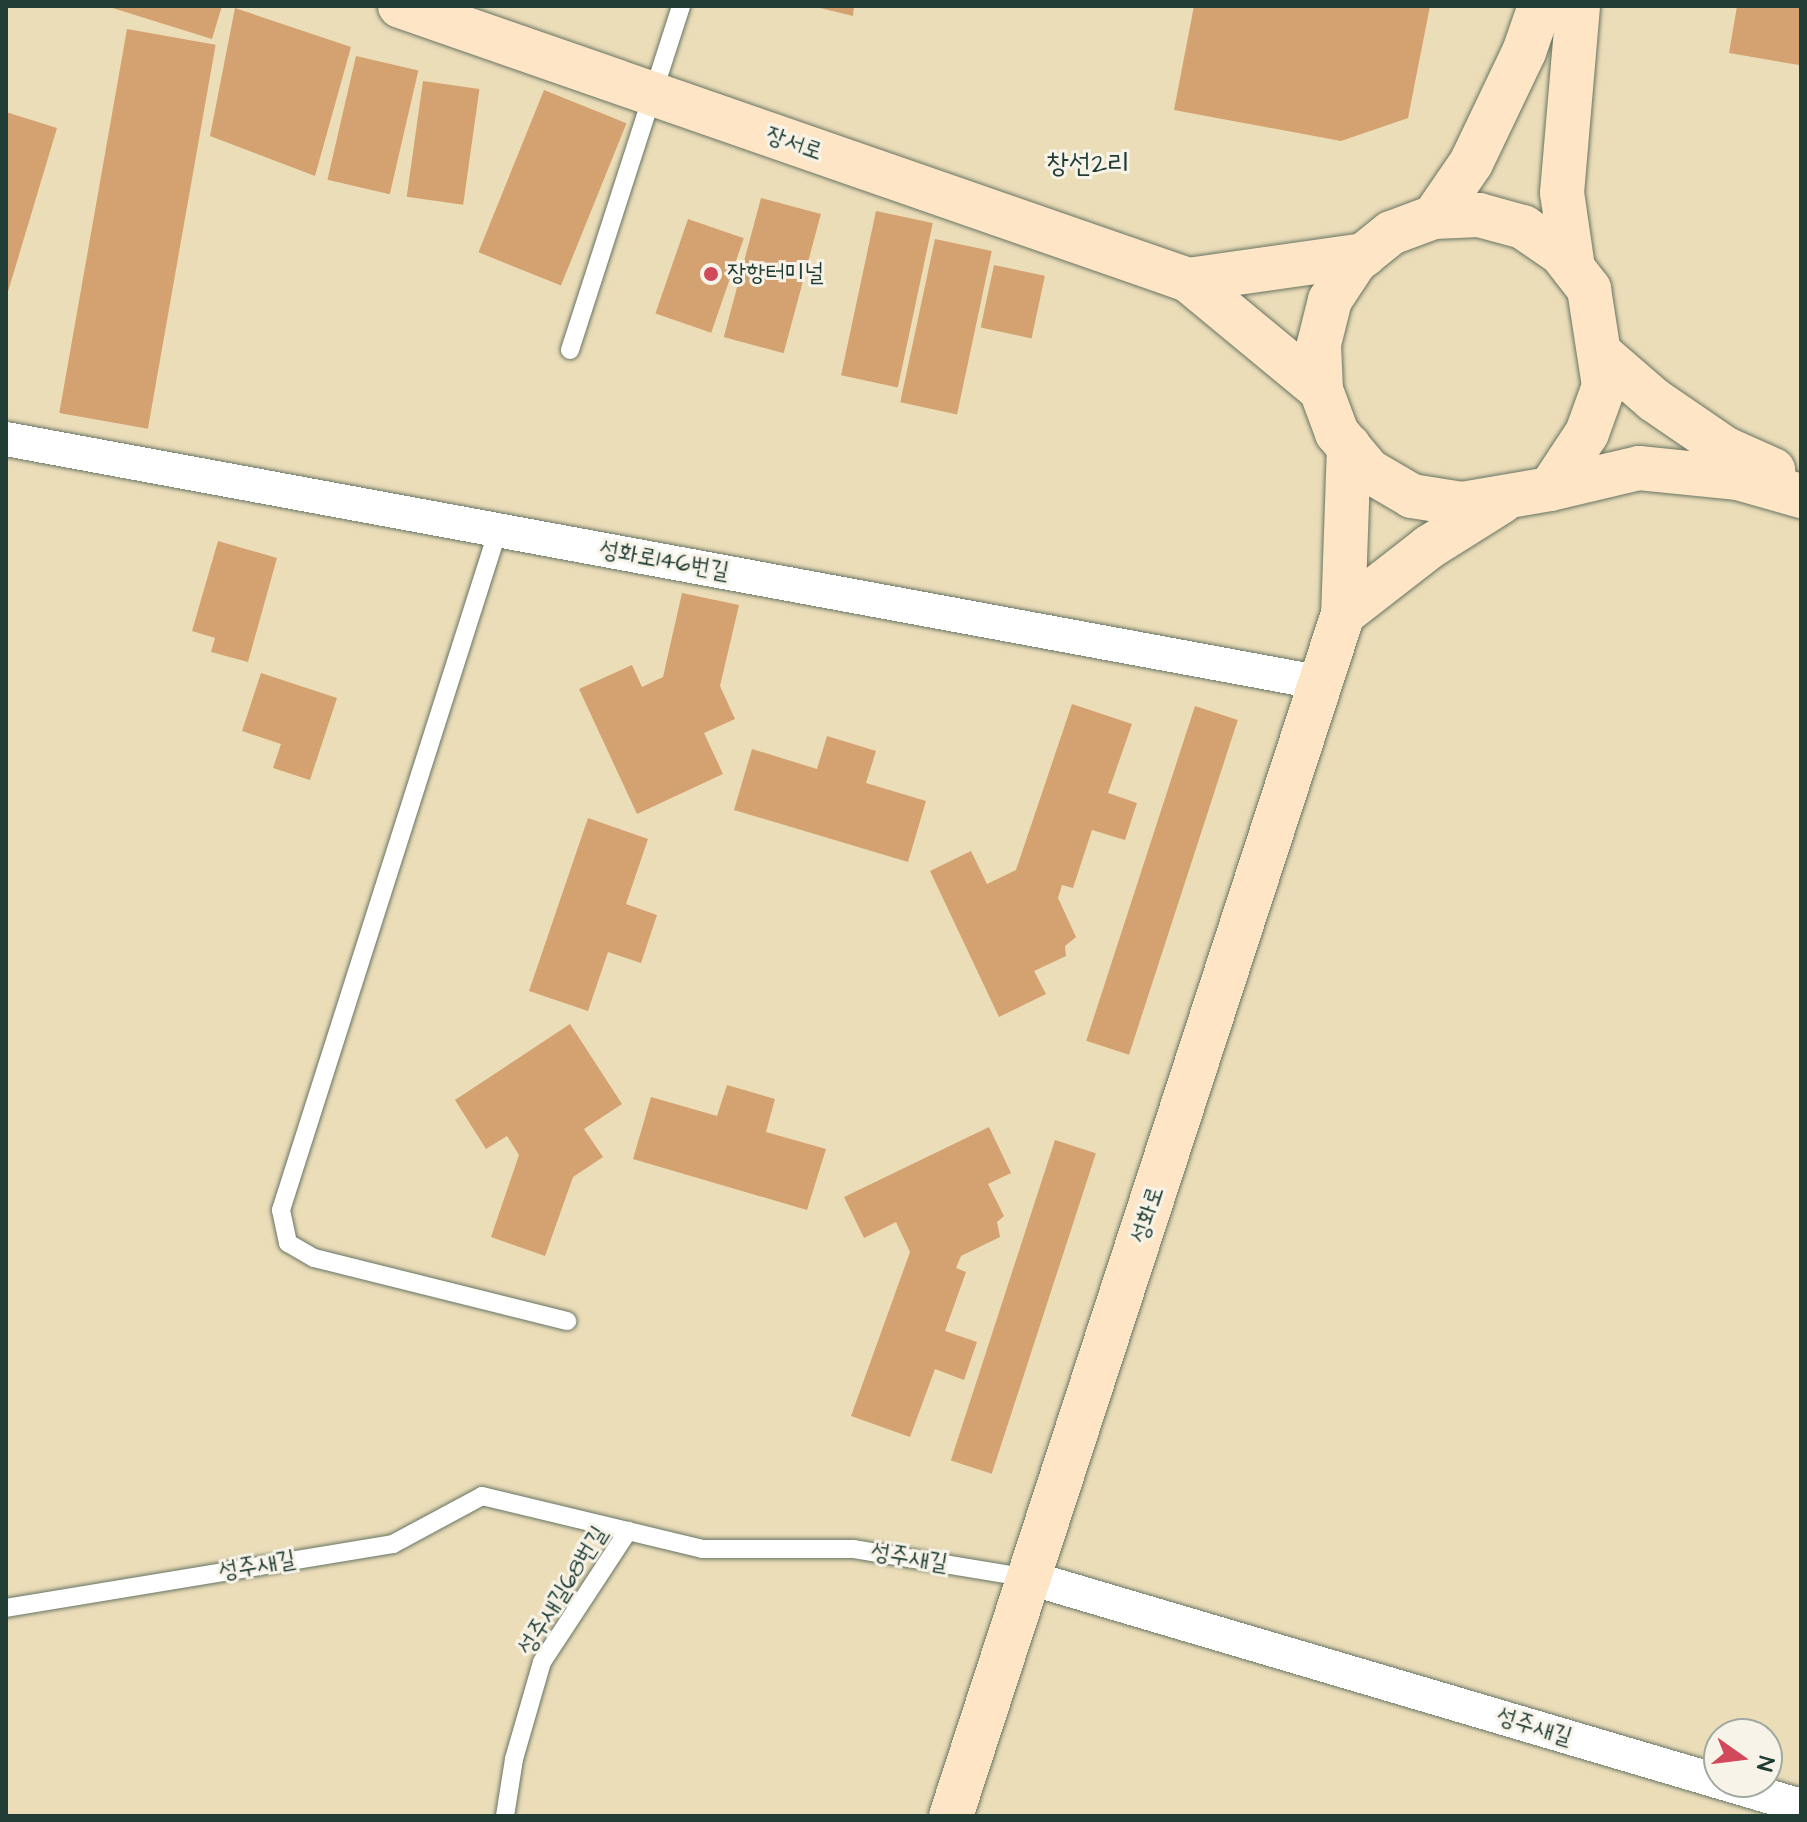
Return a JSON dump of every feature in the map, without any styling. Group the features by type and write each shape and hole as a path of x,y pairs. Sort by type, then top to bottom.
{"main road":[{"name":"장서로","path":"400,6 1188,280"},
{"path":"1434,217 1471,163 1524,52 1540,6"},
{"path":"1573,268 1562,193 1578,6"},
{"path":"1343,614 1429,547 1530,493 1587,433 1604,386 1589,289 1561,253 1523,227 1479,215 1434,217 1391,233 1355,262 1330,300 1319,344 1321,390 1337,433 1369,471 1412,496 1462,504 1530,493 1639,468 1738,478 1801,496"},
{"path":"1188,280 1364,255"},
{"path":"1188,280 1321,390"},
{"path":"1601,354 1654,400 1724,448 1801,482"},
{"name":"성화로","path":"951,1816 1343,614 1349,446"}],"street":[{"name":"성화로146번길","path":"6,439 1322,683"},
{"name":"성주새길","path":"1030,1578 1801,1806"}],"lane":[{"path":"570,350 681,6"},
{"path":"498,530 281,1210 288,1243 314,1258 567,1321"},
{"name":"성주새길","path":"6,1608 393,1544 482,1496 702,1549 854,1549 1030,1578"},
{"name":"성주새길68번길","path":"505,1816 514,1759 542,1662 628,1531"}],"building":[{"path":"106,6 222,6 212,39"},
{"path":"812,6 854,6 853,16"},
{"path":"1194,6 1430,6 1408,118 1341,141 1174,110"},
{"path":"1737,6 1801,6 1799,65 1729,53"},
{"path":"235,8 351,47 315,176 210,136"},
{"path":"127,29 216,45 148,429 59,413"},
{"path":"356,56 418,70 390,194 327,180"},
{"path":"423,81 479,89 463,205 407,197"},
{"path":"544,90 627,123 561,286 478,252"},
{"path":"6,112 57,128 7,295 6,294"},
{"path":"761,198 821,214 784,353 724,337"},
{"path":"876,211 933,223 898,387 841,375"},
{"path":"688,219 744,238 711,333 655,314"},
{"path":"935,239 992,251 957,414 900,402"},
{"path":"994,265 1045,276 1032,338 981,328"},
{"path":"218,541 277,558 248,662 211,652 215,638 192,631"},
{"path":"682,593 739,605 720,686 735,719 704,733 723,774 637,814 579,689 632,665 642,687 663,677"},
{"path":"261,673 337,698 310,780 273,768 281,744 242,731"},
{"path":"1072,704 1132,724 1108,793 1137,803 1125,840 1092,830 1073,888 1062,885 1058,898 1076,937 1065,946 1066,956 1034,971 1046,994 999,1017 930,871 971,851 987,884 1016,870"},
{"path":"1195,706 1238,720 1129,1055 1086,1041"},
{"path":"827,736 876,751 866,783 926,801 908,862 734,810 752,749 817,769"},
{"path":"588,818 648,839 626,904 657,915 641,963 608,952 588,1011 529,991"},
{"path":"570,1024 622,1104 584,1129 603,1157 573,1177 545,1256 491,1237 519,1155 507,1136 486,1149 455,1100"},
{"path":"727,1085 775,1099 766,1132 826,1149 807,1210 633,1159 651,1097 717,1116"},
{"path":"989,1127 1011,1173 988,1184 1004,1216 997,1222 1000,1237 961,1256 956,1268 966,1272 945,1331 977,1342 964,1380 935,1369 910,1437 851,1416 910,1252 896,1222 864,1238 844,1197"},
{"path":"1055,1140 1096,1153 992,1474 951,1461"}],"place":[{"name":"장항터미널","path":"711,274"}],"district":[{"name":"창선2리","path":"1088,164"}]}
